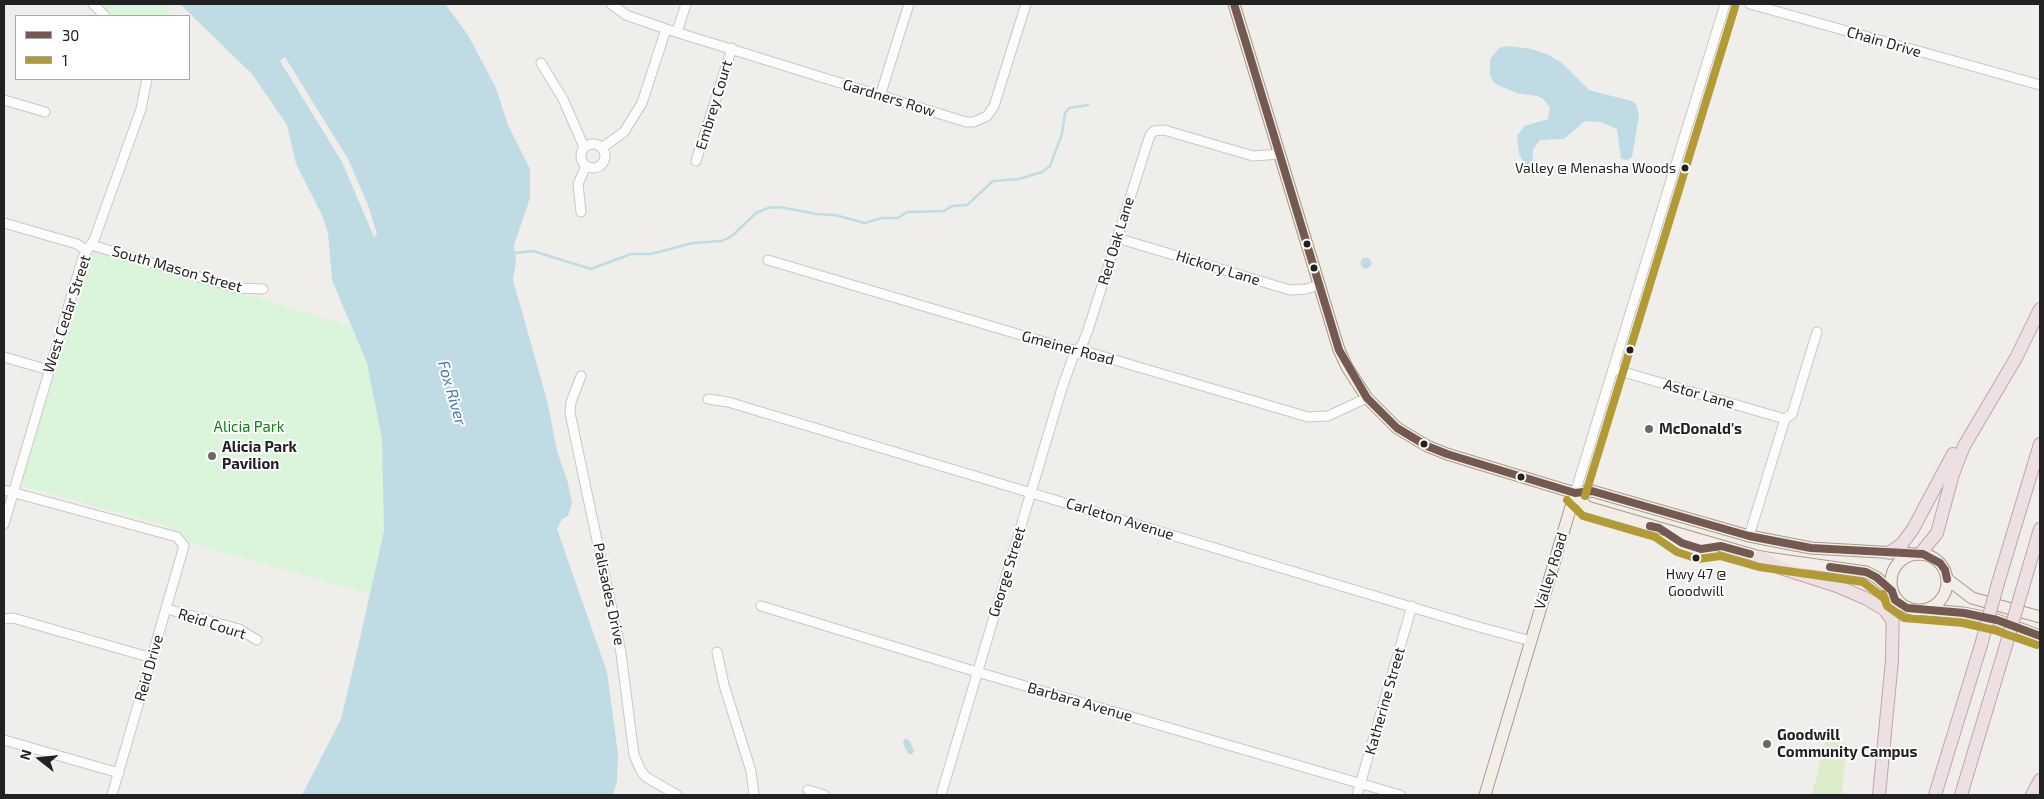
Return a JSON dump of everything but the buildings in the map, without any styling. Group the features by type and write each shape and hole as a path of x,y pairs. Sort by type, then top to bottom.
{"highway":[{"path":"1917,554 1937,533 1958,461 1975,424 2016,358 2040,309"},
{"path":"1889,553 1902,544 1913,529 1960,442 1975,424"},
{"path":"1935,795 2040,444"},
{"path":"1961,795 2040,529"},
{"path":"1760,557 1781,568 1837,586 1865,598 1884,609 1892,620"},
{"path":"1879,795 1892,660 1892,594"},
{"path":"2032,795 2040,780"}],"main road":[{"path":"1234,4 1339,350 1347,367 1367,398 1397,428 1427,446 1575,493 1592,491 1749,536 1811,548 1917,554 1940,563 1947,579 1946,591 1940,600 1932,606 1918,610"},
{"path":"1575,493 1588,507 1760,557 1866,572 1876,577 1902,606 1918,610 1964,613 1997,620 2040,636"},
{"name":"Valley Road","path":"1485,795 1575,493"},
{"path":"1892,594 1891,580 1897,566 1917,554"},
{"path":"1947,579 1972,598 2040,617"}],"street":[{"path":"93,4 104,15"},
{"name":"Gardners Row","path":"611,4 626,15 666,29 966,122 981,120 987,116 994,106 1026,4"},
{"path":"677,32 686,4"},
{"path":"880,96 909,4"},
{"name":"Valley Road","path":"1575,493 1725,4"},
{"name":"Chain Drive","path":"1750,4 2040,85"},
{"path":"603,147 624,132 642,103 666,29"},
{"name":"Embrey Court","path":"696,161 732,48"},
{"path":"541,63 563,98 584,147 581,159 586,166 594,168 601,166 606,155 603,147 595,143 584,147"},
{"name":"West Cedar Street","path":"4,524 8,491 49,370 83,257 89,248 141,110 147,80"},
{"path":"4,100 45,112"},
{"name":"Red Oak Lane","path":"1078,351 1088,330 1148,139 1154,131 1164,130 1253,156 1280,154"},
{"path":"581,212 578,184 586,166"},
{"name":"South Mason Street","path":"4,224 237,288 263,289"},
{"name":"Hickory Lane","path":"1117,238 1290,290 1306,289 1319,285"},
{"name":"Gmeiner Road","path":"768,260 1308,417 1328,416 1367,398"},
{"path":"1749,536 1785,419 1792,414 1817,332"},
{"name":"George Street","path":"941,795 1068,368 1078,351"},
{"path":"4,357 49,370"},
{"name":"Astor Lane","path":"1613,369 1785,419"},
{"name":"Palisades Drive","path":"581,376 571,402 571,422 621,653 634,755 646,777 676,795"},
{"name":"Carleton Avenue","path":"708,399 737,405 1531,640"},
{"name":"Reid Drive","path":"8,491 182,540 184,553 112,795"},
{"name":"Barbara Avenue","path":"761,606 977,672 1400,795"},
{"name":"Katherine Street","path":"1357,795 1412,606"},
{"name":"Reid Court","path":"167,609 239,629 257,640"},
{"path":"4,611 8,618 152,658"},
{"path":"717,652 724,685 751,771 754,795"},
{"path":"4,740 119,773"},
{"path":"808,790 824,795"}],"green space":[{"path":"93,4 171,4 166,15 104,15"},
{"name":"Alicia Park","path":"93,251 99,251 228,288 352,327 367,363 382,439 384,531 370,594 190,543 180,533 164,525 25,487 22,481 86,265"},
{"path":"1825,741 1847,745 1842,795 1812,795"}],"water":[{"name":"Fox River","path":"180,4 445,4 468,35 496,88 508,125 530,169 530,198 514,245 516,262 513,280 547,400 557,451 568,483 572,503 568,516 562,519 557,529 607,672 618,754 617,781 613,795 302,795 341,719 358,647 384,531 382,439 367,363 332,280 328,233 322,215 296,164 287,125 252,74","holes":["285,57 348,159 368,205 377,234 374,237 342,162 280,61"]},
{"path":"1508,46 1531,49 1547,54 1562,63 1589,90 1636,104 1639,116 1632,157 1628,160 1621,159 1617,129 1601,122 1585,121 1564,139 1540,140 1533,150 1532,170 1528,171 1519,154 1517,136 1524,126 1548,119 1550,107 1543,99 1537,96 1516,93 1494,83 1490,75 1490,59 1499,48"},
{"path":"1366,257 1372,263 1366,269 1360,263"},
{"path":"904,739 909,740 914,750 912,755 908,753 903,744"}],"waterway":[{"path":"513,253 533,251 591,269 631,254 651,254 693,243 722,241 732,236 756,213 768,208 779,207 817,214 835,215 865,223 882,218 898,218 907,212 944,211 952,206 967,205 993,181 1019,179 1042,172 1050,166 1062,134 1065,113 1069,108 1088,105"}],"transit line":[{"name":"30","path":"1234,4 1339,350 1367,398 1397,428 1427,446 1447,454 1575,493 1592,491 1749,536 1811,548 1923,554 1940,563 1945,570 1947,579"},
{"name":"1","path":"1585,496 1735,7"},
{"name":"1","path":"1567,500 1583,516 1655,537 1677,552 1698,559 1720,556 1759,567 1863,582 1885,599"},
{"name":"30","path":"1650,526 1659,528 1682,543 1701,549 1721,546 1750,554"},
{"name":"30","path":"1830,567 1866,572 1876,577 1892,591"},
{"name":"30","path":"1892,591 1895,600 1907,608 1964,613 1997,620 2040,636"},
{"name":"1","path":"1883,594 1887,606 1904,618 1963,623 1994,630 2037,645"}],"place":[{"name":"Valley @ Menasha Woods","path":"1685,168"},
{"name":"McDonald's","path":"1649,429"},
{"name":"Alicia Park Pavilion","path":"212,456"},
{"name":"Hwy 47 @ Goodwill","path":"1696,558"},
{"name":"Goodwill Community Campus","path":"1767,744"}]}
